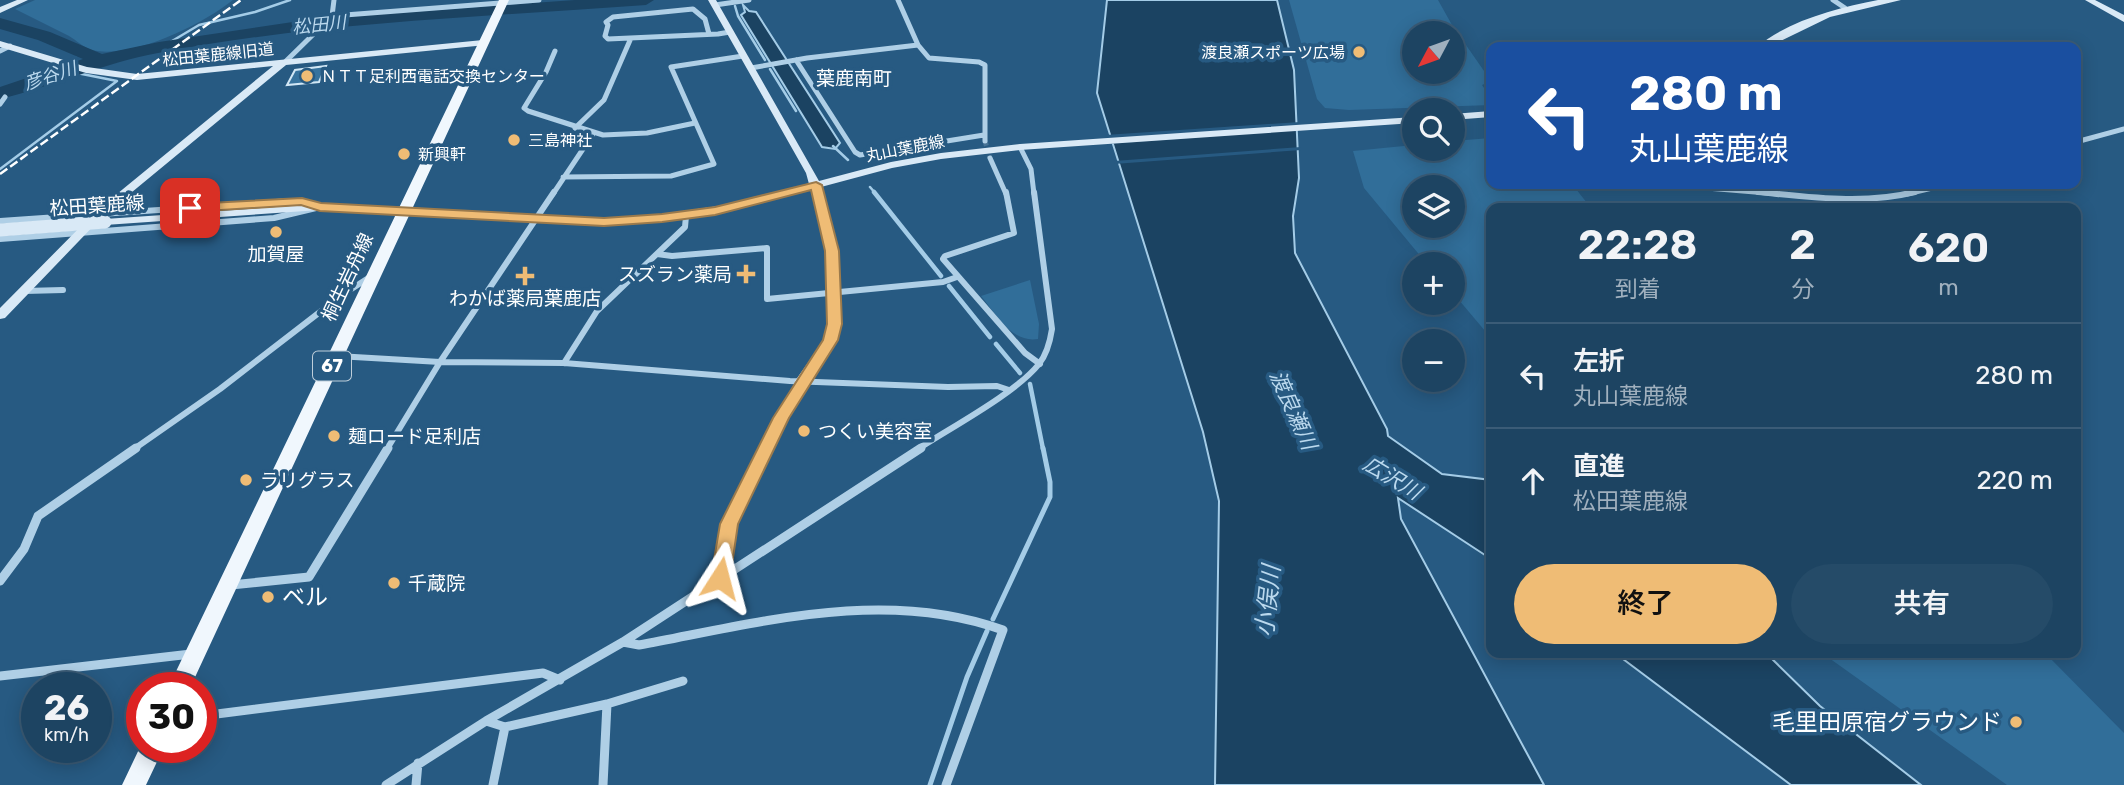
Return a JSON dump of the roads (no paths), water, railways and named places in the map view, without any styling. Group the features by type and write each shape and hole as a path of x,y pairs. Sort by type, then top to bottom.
{"main road":[{"name":"桐生岩舟線","path":"186,672 503,3"},
{"path":"134,785 144,763"}],"street":[{"path":"1,10 24,0"},
{"path":"0,315 80,233 102,218 317,32 331,17 334,0"},
{"path":"331,17 539,0"},
{"path":"720,578 729,524 802,381 831,340 834,324 832,251 816,185 713,3 749,0"},
{"path":"796,60 855,152 860,155 985,138 985,65 979,62 929,58 918,45 898,0"},
{"path":"1833,0 1846,8"},
{"path":"1771,42 1814,19 1846,8 1897,0"},
{"path":"2089,0 2124,19"},
{"path":"709,34 710,29 696,9 631,14 607,20 605,38 631,38 709,34 730,32"},
{"path":"575,128 593,114 609,96 631,38"},
{"name":"松田葉鹿線旧道","path":"3,47 82,69 137,77 483,43"},
{"path":"751,68 918,45"},
{"path":"555,51 546,72 524,108 593,134 647,133 695,123"},
{"path":"563,177 671,176 711,166 715,161 671,67 743,56"},
{"path":"0,104 5,97"},
{"path":"1465,116 1486,114"},
{"name":"丸山葉鹿線","path":"406,210 604,222 686,216 746,205 919,159 1020,147 1402,121"},
{"path":"2081,141 2124,129"},
{"path":"228,586 309,577 440,362 593,134"},
{"path":"386,785 486,721 623,642 1009,390 1040,364 1049,349 1052,330 1032,178 1020,147"},
{"path":"990,158 1006,193 1014,233 945,256 943,259 1025,353 1040,364"},
{"path":"1717,189 1847,200 1896,197 1929,189"},
{"path":"0,239 274,218 320,207"},
{"name":"松田葉鹿線","path":"0,230 102,218 320,207 406,210"},
{"path":"564,363 597,311 684,227 686,216"},
{"path":"0,221 102,218"},
{"path":"657,254 672,256 767,248 767,299 943,282 957,278"},
{"path":"0,581 24,549 38,516 209,397 342,295 374,275"},
{"path":"24,291 63,290"},
{"path":"337,356 440,362 564,363 802,381 899,386 997,386 1009,390"},
{"path":"623,642 639,645 823,611 900,609 987,622 1003,630 946,785"},
{"path":"0,676 195,653"},
{"path":"217,714 542,673 560,680"},
{"path":"486,721 505,727 607,704 683,681"},
{"path":"603,785 607,704"},
{"path":"493,785 505,727"},
{"path":"416,785 418,763"}],"water":[{"path":"1107,0 1277,0 1294,70 1299,178 1293,216 1295,253 1387,429 1388,436 1442,474 1486,479 1486,556 1398,498 1401,519 1544,785 1215,785 1219,501 1203,432 1097,93"},
{"path":"743,5 749,11 756,12 840,143 835,149 822,147 741,15 745,12"},
{"path":"1622,658 1771,658 1820,706 1921,785 1791,785"}],"waterway":[{"path":"162,47 199,25 255,12 290,0"},
{"name":"松田川","path":"100,60 159,47 313,24 646,0"},
{"path":"735,6 738,16 765,60"},
{"name":"松田川","path":"0,23 44,36 100,60"},
{"name":"彦谷川","path":"0,93 100,60"},
{"path":"770,69 796,111"},
{"path":"0,169 117,81 67,71"},
{"path":"833,146 848,160"},
{"path":"870,187 876,194"},
{"path":"874,192 941,276"},
{"path":"949,286 990,337"},
{"path":"996,344 1020,373"},
{"path":"1030,384 1043,449"},
{"path":"993,619 1050,497 1050,482 1043,448"},
{"path":"930,785 967,677 987,631"}],"tunnel":[{"path":"985,141 990,158"}],"railway":[{"path":"0,174 241,0"}],"place":[{"name":"渡良瀬スポーツ広場","path":"1359,52"},
{"name":"ＮＴＴ足利西電話交換センター","path":"307,76"},
{"name":"三島神社","path":"514,140"},
{"name":"新興軒","path":"404,154"},
{"name":"加賀屋","path":"276,232"},
{"name":"スズラン薬局","path":"746,274"},
{"name":"わかば薬局葉鹿店","path":"525,276"},
{"name":"つくい美容室","path":"804,431"},
{"name":"麺ロード足利店","path":"334,436"},
{"name":"ラリグラス","path":"246,480"},
{"name":"千蔵院","path":"394,583"},
{"name":"ベル","path":"268,597"},
{"name":"毛里田原宿グラウンド","path":"2016,722"}],"district":[{"name":"葉鹿南町","path":"854,78"}],"water label":[{"name":"渡良瀬川","path":"1293,410"},
{"name":"広沢川","path":"1392,478"},
{"name":"小俣川","path":"1268,601"}]}
